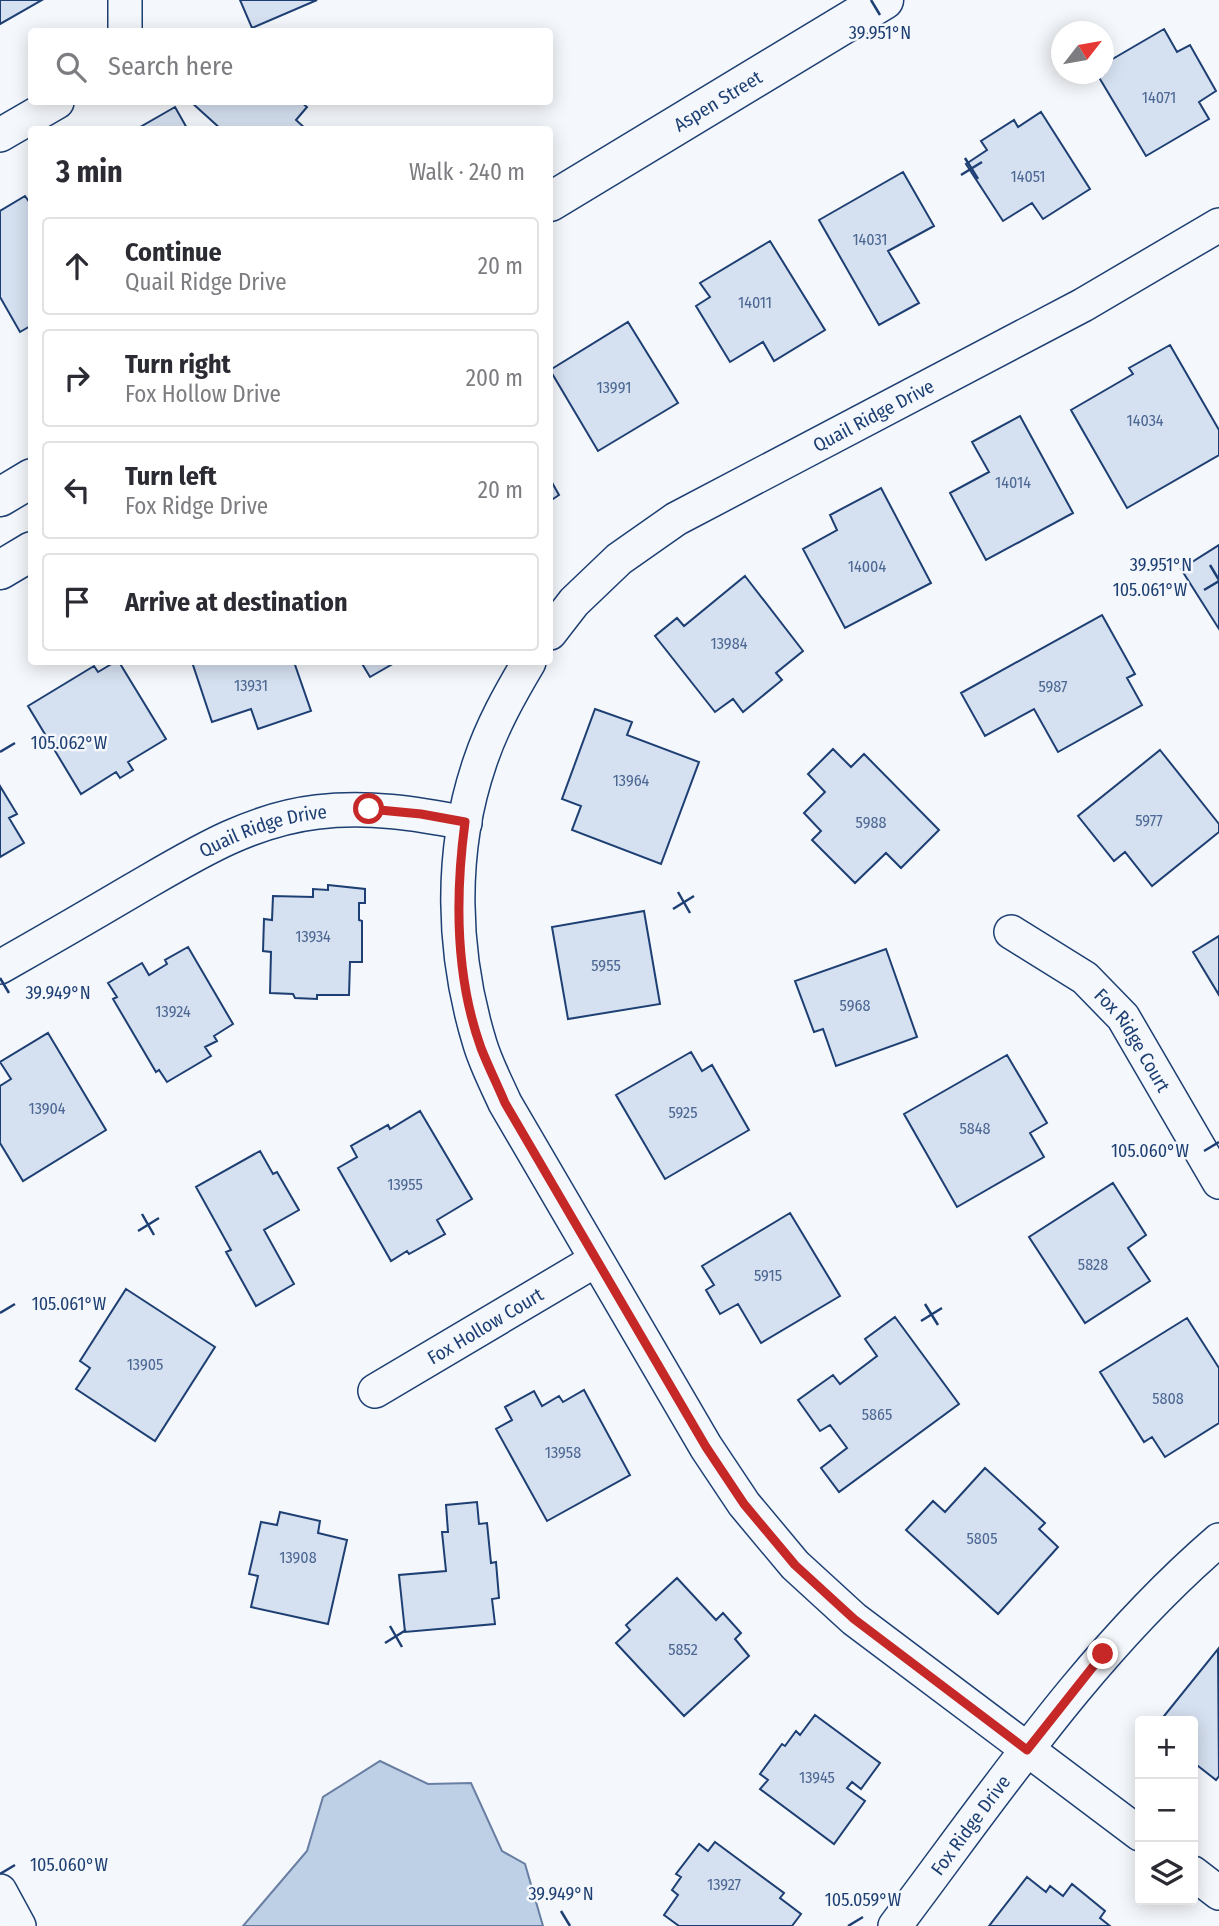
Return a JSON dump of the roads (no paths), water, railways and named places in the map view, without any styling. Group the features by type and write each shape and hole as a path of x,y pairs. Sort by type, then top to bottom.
{"street":[{"path":"125,0 125,28"},
{"name":"Aspen Street","path":"553,200 884,0"},
{"path":"0,135 52,105"},
{"name":"Quail Ridge Drive","path":"553,629 573,602 619,559 676,519 1083,305 1217,231"},
{"path":"0,497 28,480"},
{"path":"0,570 28,553"},
{"path":"527,665 504,705 480,762 465,822 459,869 458,931 465,985 480,1045 505,1103 706,1447 744,1504 795,1565 854,1619 1135,1830"},
{"name":"Quail Ridge Drive","path":"0,967 216,842 265,823 316,812 369,809 465,822"},
{"name":"Fox Ridge Court","path":"1011,932 1085,978 1123,1017 1219,1182"},
{"name":"Fox Hollow Court","path":"375,1391 596,1260"},
{"name":"Fox Ridge Drive","path":"895,1926 1103,1654 1183,1571 1219,1540"},
{"path":"1198,1877 1219,1893"},
{"path":"0,1891 19,1926"}],"water":[{"path":"380,1761 428,1784 471,1783 502,1851 525,1864 543,1926 243,1926 307,1851 323,1797"}]}
